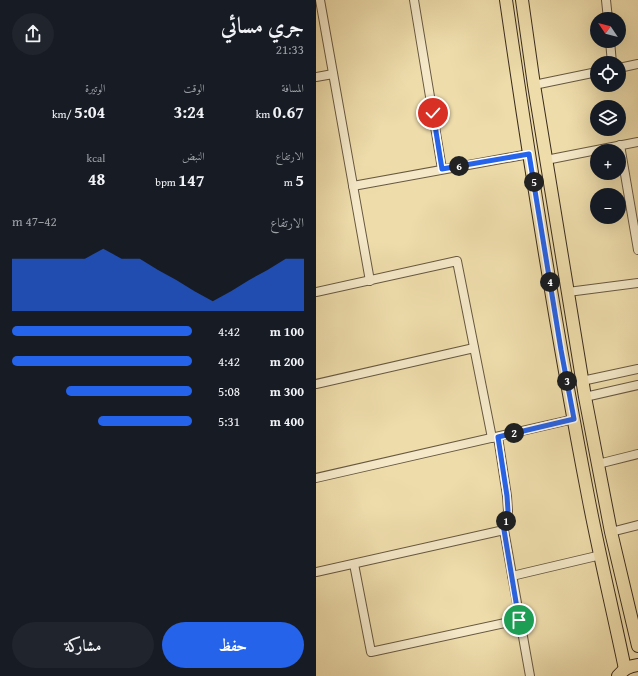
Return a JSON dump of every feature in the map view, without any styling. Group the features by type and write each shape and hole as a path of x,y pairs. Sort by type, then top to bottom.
{"main road":[{"path":"506,0 561,350 588,498 601,555 622,673"},
{"path":"522,0 534,85 582,381 611,532 638,646"},
{"path":"622,673 629,667 638,665"}],"street":[{"path":"320,0 370,281"},
{"path":"414,0 442,169"},
{"path":"606,0 607,12"},
{"path":"626,67 638,64"},
{"path":"534,85 590,73"},
{"path":"316,78 333,74"},
{"path":"626,144 638,142"},
{"path":"546,160 590,151"},
{"path":"353,186 529,154"},
{"path":"626,171 634,205 638,250"},
{"path":"316,292 457,261 474,348 507,496 508,511 504,530 530,676"},
{"path":"568,292 638,282"},
{"path":"316,384 474,348"},
{"path":"582,381 638,369"},
{"path":"585,397 638,385"},
{"path":"316,478 574,419"},
{"path":"598,464 638,454"},
{"path":"611,532 638,525"},
{"path":"316,572 504,530"},
{"path":"512,576 601,555"},
{"path":"354,564 371,652 519,620"}],"route":[{"path":"433,113 442,169 529,154 561,350 574,419 498,437 508,511 504,530 519,620"}]}
